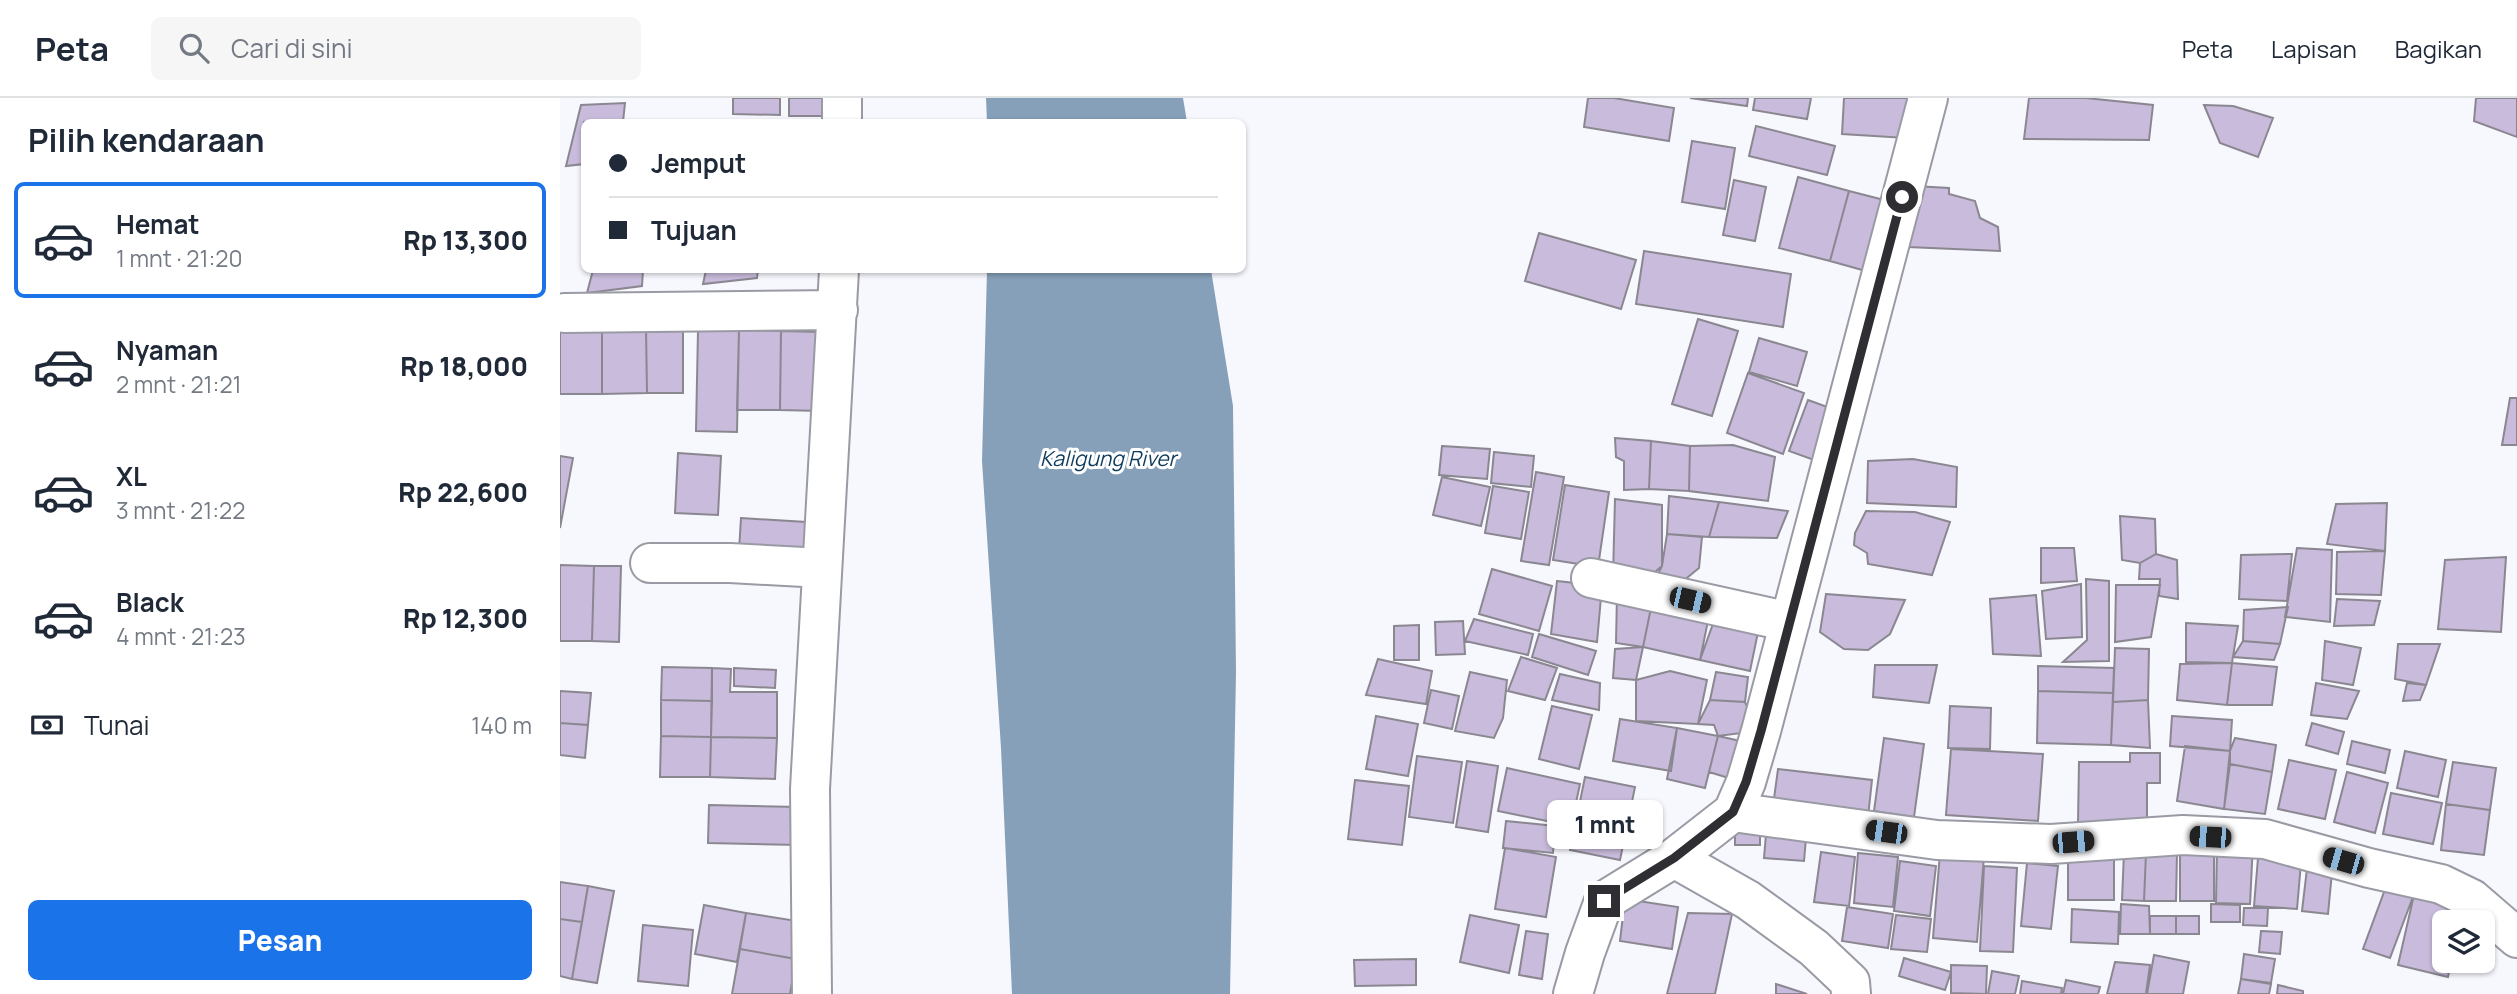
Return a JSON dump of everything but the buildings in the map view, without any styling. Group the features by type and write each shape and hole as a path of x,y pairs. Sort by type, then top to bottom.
{"street":[{"path":"842,98 842,119"},
{"path":"1573,994 1604,901 1674,858 1733,812 1758,744 1928,98"},
{"path":"811,994 810,789 839,273"},
{"path":"564,313 838,310"},
{"path":"650,563 730,563 822,568"},
{"path":"1591,578 1790,622"},
{"path":"1733,812 1937,840 2051,844 2183,835 2265,839 2369,868 2441,884 2472,899 2517,938"},
{"path":"1674,858 1748,900 1814,948 1850,982 1852,994"}],"water":[{"path":"986,98 1183,98 1186,119 987,119"},
{"name":"Kaligung River","path":"987,273 1211,273 1233,406 1236,672 1230,994 1012,994 1001,748 982,461"}],"route":[{"path":"1604,901 1674,858 1733,812 1740,797 1761,731 1902,197"}]}
